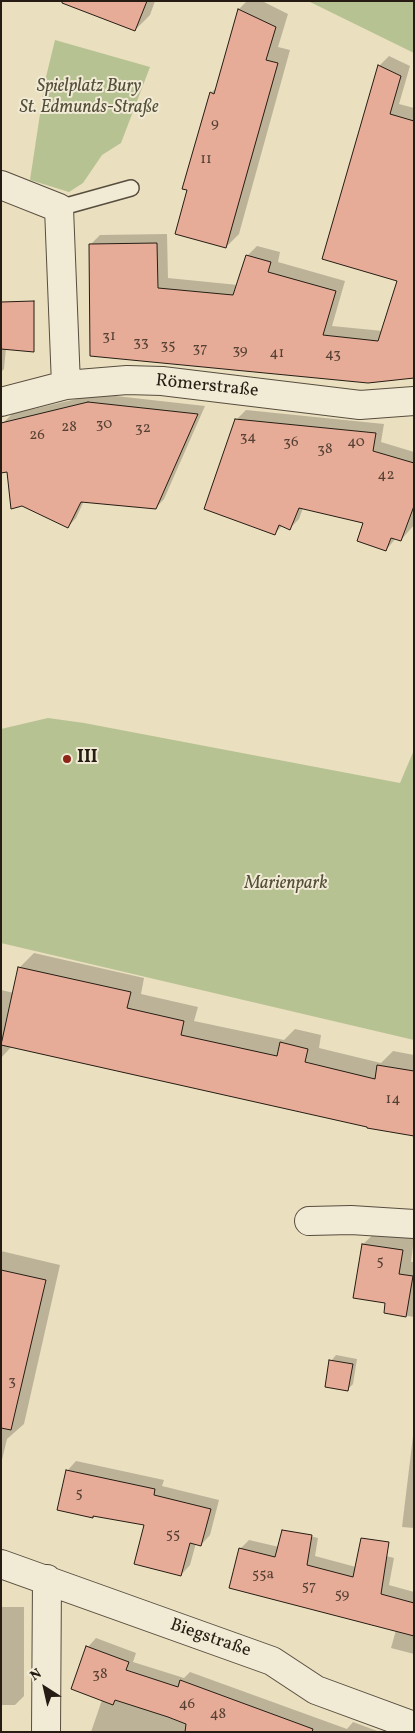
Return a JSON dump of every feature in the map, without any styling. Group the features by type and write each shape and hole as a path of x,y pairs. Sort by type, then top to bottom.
{"street":[{"path":"1,185 58,208 66,385"},
{"name":"Römerstraße","path":"1,402 66,385 93,381 136,380 360,405 414,401"},
{"path":"309,1221 351,1220 414,1224"},
{"name":"Biegstraße","path":"1,1564 272,1661 316,1690 414,1726"},
{"path":"46,1579 46,1732"}],"lane":[{"path":"58,208 131,188"}],"green space":[{"path":"308,1 414,1 414,53"},
{"name":"Spielplatz Bury St. Edmunds-Straße","path":"55,40 150,67 121,143 102,155 83,183 69,192 30,180 45,81"},
{"name":"Marienpark","path":"48,718 84,723 400,783 414,750 414,1040 1,943 1,729"}],"building":[{"path":"62,1 147,1 135,31 62,3"},
{"path":"238,9 276,27 266,60 278,63 226,248 175,234 187,190 182,189 210,92 214,94"},
{"path":"378,65 401,76 390,114 414,121 414,378 368,383 90,356 89,244 157,243 158,288 233,295 246,255 271,262 268,272 336,291 323,335 378,341 397,281 322,259"},
{"path":"34,301 34,352 1,349 1,302"},
{"path":"88,402 198,414 156,509 81,502 68,528 22,506 11,509 7,472 1,473 1,423"},
{"path":"235,419 376,433 373,451 414,463 414,506 401,541 391,538 386,551 357,541 363,523 299,508 290,530 279,525 275,535 204,509"},
{"path":"18,967 131,992 127,1008 184,1021 181,1035 277,1056 280,1042 308,1049 305,1062 375,1079 377,1065 414,1071 414,1136 367,1128 1,1045"},
{"path":"362,1244 403,1250 399,1274 413,1276 406,1317 384,1313 385,1303 353,1298"},
{"path":"1,1270 46,1280 11,1430 1,1428"},
{"path":"329,1360 353,1364 348,1391 325,1387"},
{"path":"66,1470 155,1489 154,1495 211,1509 201,1546 190,1543 181,1576 134,1564 144,1525 93,1516 93,1518 57,1510"},
{"path":"282,1530 312,1535 307,1565 353,1577 361,1538 389,1542 381,1594 414,1603 414,1636 229,1588 239,1548 275,1557"},
{"path":"86,1646 129,1662 126,1670 178,1687 180,1680 313,1729 312,1732 185,1732 186,1724 168,1717 115,1700 113,1705 71,1689"}],"place":[{"name":"III","path":"67,759"}]}
